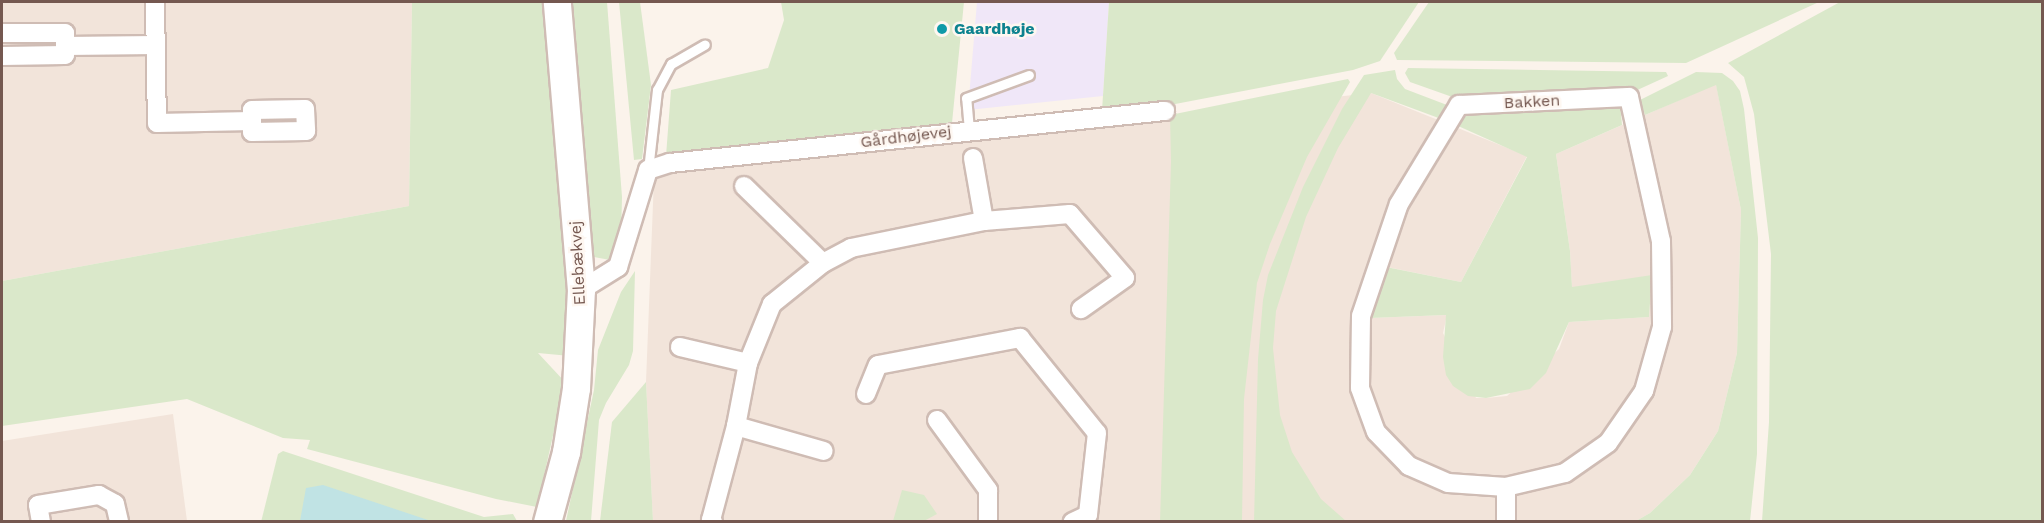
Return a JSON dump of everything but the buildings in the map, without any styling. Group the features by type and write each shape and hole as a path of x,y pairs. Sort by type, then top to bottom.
{"street":[{"path":"155,2 157,123 252,121"},
{"name":"Ellebækvej","path":"548,522 566,452 576,388 581,290 557,2"},
{"path":"2,33 65,33 65,46 65,55 2,56"},
{"path":"65,46 156,45"},
{"name":"Bakken","path":"1629,97 1661,241 1662,327 1644,391 1608,443 1565,473 1506,488 1448,483 1409,466 1376,432 1360,388 1361,316 1399,204 1459,105 1629,97"},
{"name":"Gårdhøjevej","path":"648,170 670,163 1165,111"},
{"path":"973,158 984,221"},
{"path":"581,290 618,267 648,170"},
{"path":"744,186 824,263"},
{"path":"713,522 711,520 736,426 748,363 772,304 824,263 851,248 984,221 1070,213 1125,278 1081,309"},
{"path":"866,394 878,365 1020,338 1097,433 1088,515 1073,522"},
{"path":"680,347 748,363"},
{"path":"937,420 988,490 988,522"},
{"path":"736,426 824,451"},
{"path":"1506,488 1506,522"},
{"path":"41,522 38,505 99,495 115,504 119,522"}],"lane":[{"path":"648,170 657,90 670,64 705,44"},
{"path":"969,130 966,98 1029,75"}],"shaded area":[{"path":"2,2 412,2 409,206 2,281"},
{"path":"977,2 1109,2 1103,96 968,110"},
{"path":"1716,84 1741,210 1737,353 1718,431 1690,475 1650,513 1636,521 653,522 646,382 654,178 664,172 1371,93 1527,156 1461,282 1387,267 1370,318 1447,315 1443,333 1476,398 1486,398 1507,396 1559,349 1569,322 1649,317 1652,276 1572,288 1570,251 1556,154"},
{"path":"173,414 187,521 2,522 2,441"}],"green space":[{"path":"412,2 548,2 568,230 570,356 538,353 565,382 537,507 496,499 307,449 310,440 283,438 187,399 2,426 2,281 409,206"},
{"path":"571,2 607,2 622,197 621,237 610,260 594,257"},
{"path":"619,2 640,2 651,85 642,159 634,160"},
{"path":"781,2 964,2 952,123 666,156 671,90 768,68 784,20"},
{"path":"1109,2 1419,2 1380,61 1353,70 1170,105 1102,111"},
{"path":"1429,2 1819,2 1686,63 1397,60 1394,53"},
{"path":"1840,2 2042,2 2042,521 1762,521 1769,422 1771,254 1754,114 1744,77 1728,63"},
{"path":"1408,68 1666,72 1668,76 1633,92 1458,99 1410,82 1405,73"},
{"path":"1395,70 1397,79 1405,89 1447,105 1449,111 1444,120 1371,93 1338,148 1306,217 1276,311 1273,348 1280,415 1292,452 1321,499 1346,521 1254,522 1258,359 1263,300 1268,275 1303,187 1342,109 1364,75"},
{"path":"1696,72 1722,73 1733,81 1740,91 1744,109 1758,238 1757,454 1750,521 1636,521 1650,513 1690,475 1718,431 1737,353 1741,210 1716,85 1645,115 1640,100"},
{"path":"1348,79 1350,82 1307,157 1270,244 1257,283 1244,399 1242,521 1160,522 1171,162 1170,115"},
{"path":"1620,103 1622,125 1556,154 1570,251 1572,287 1652,275 1649,317 1569,322 1546,373 1530,389 1486,398 1468,396 1453,386 1446,375 1443,357 1446,315 1370,318 1386,267 1461,282 1527,157 1456,125 1475,108"},
{"path":"635,271 633,351 629,365 606,403 599,420 591,521 566,521 594,390 598,350 621,292"},
{"path":"646,382 653,521 600,521 612,422"},
{"path":"283,451 484,517 513,514 517,521 261,522 278,454"},
{"path":"902,490 924,495 937,514 924,521 893,521"}],"water":[{"path":"323,485 431,521 300,521 306,488"}],"place":[{"name":"Gaardhøje","path":"942,29"}]}
